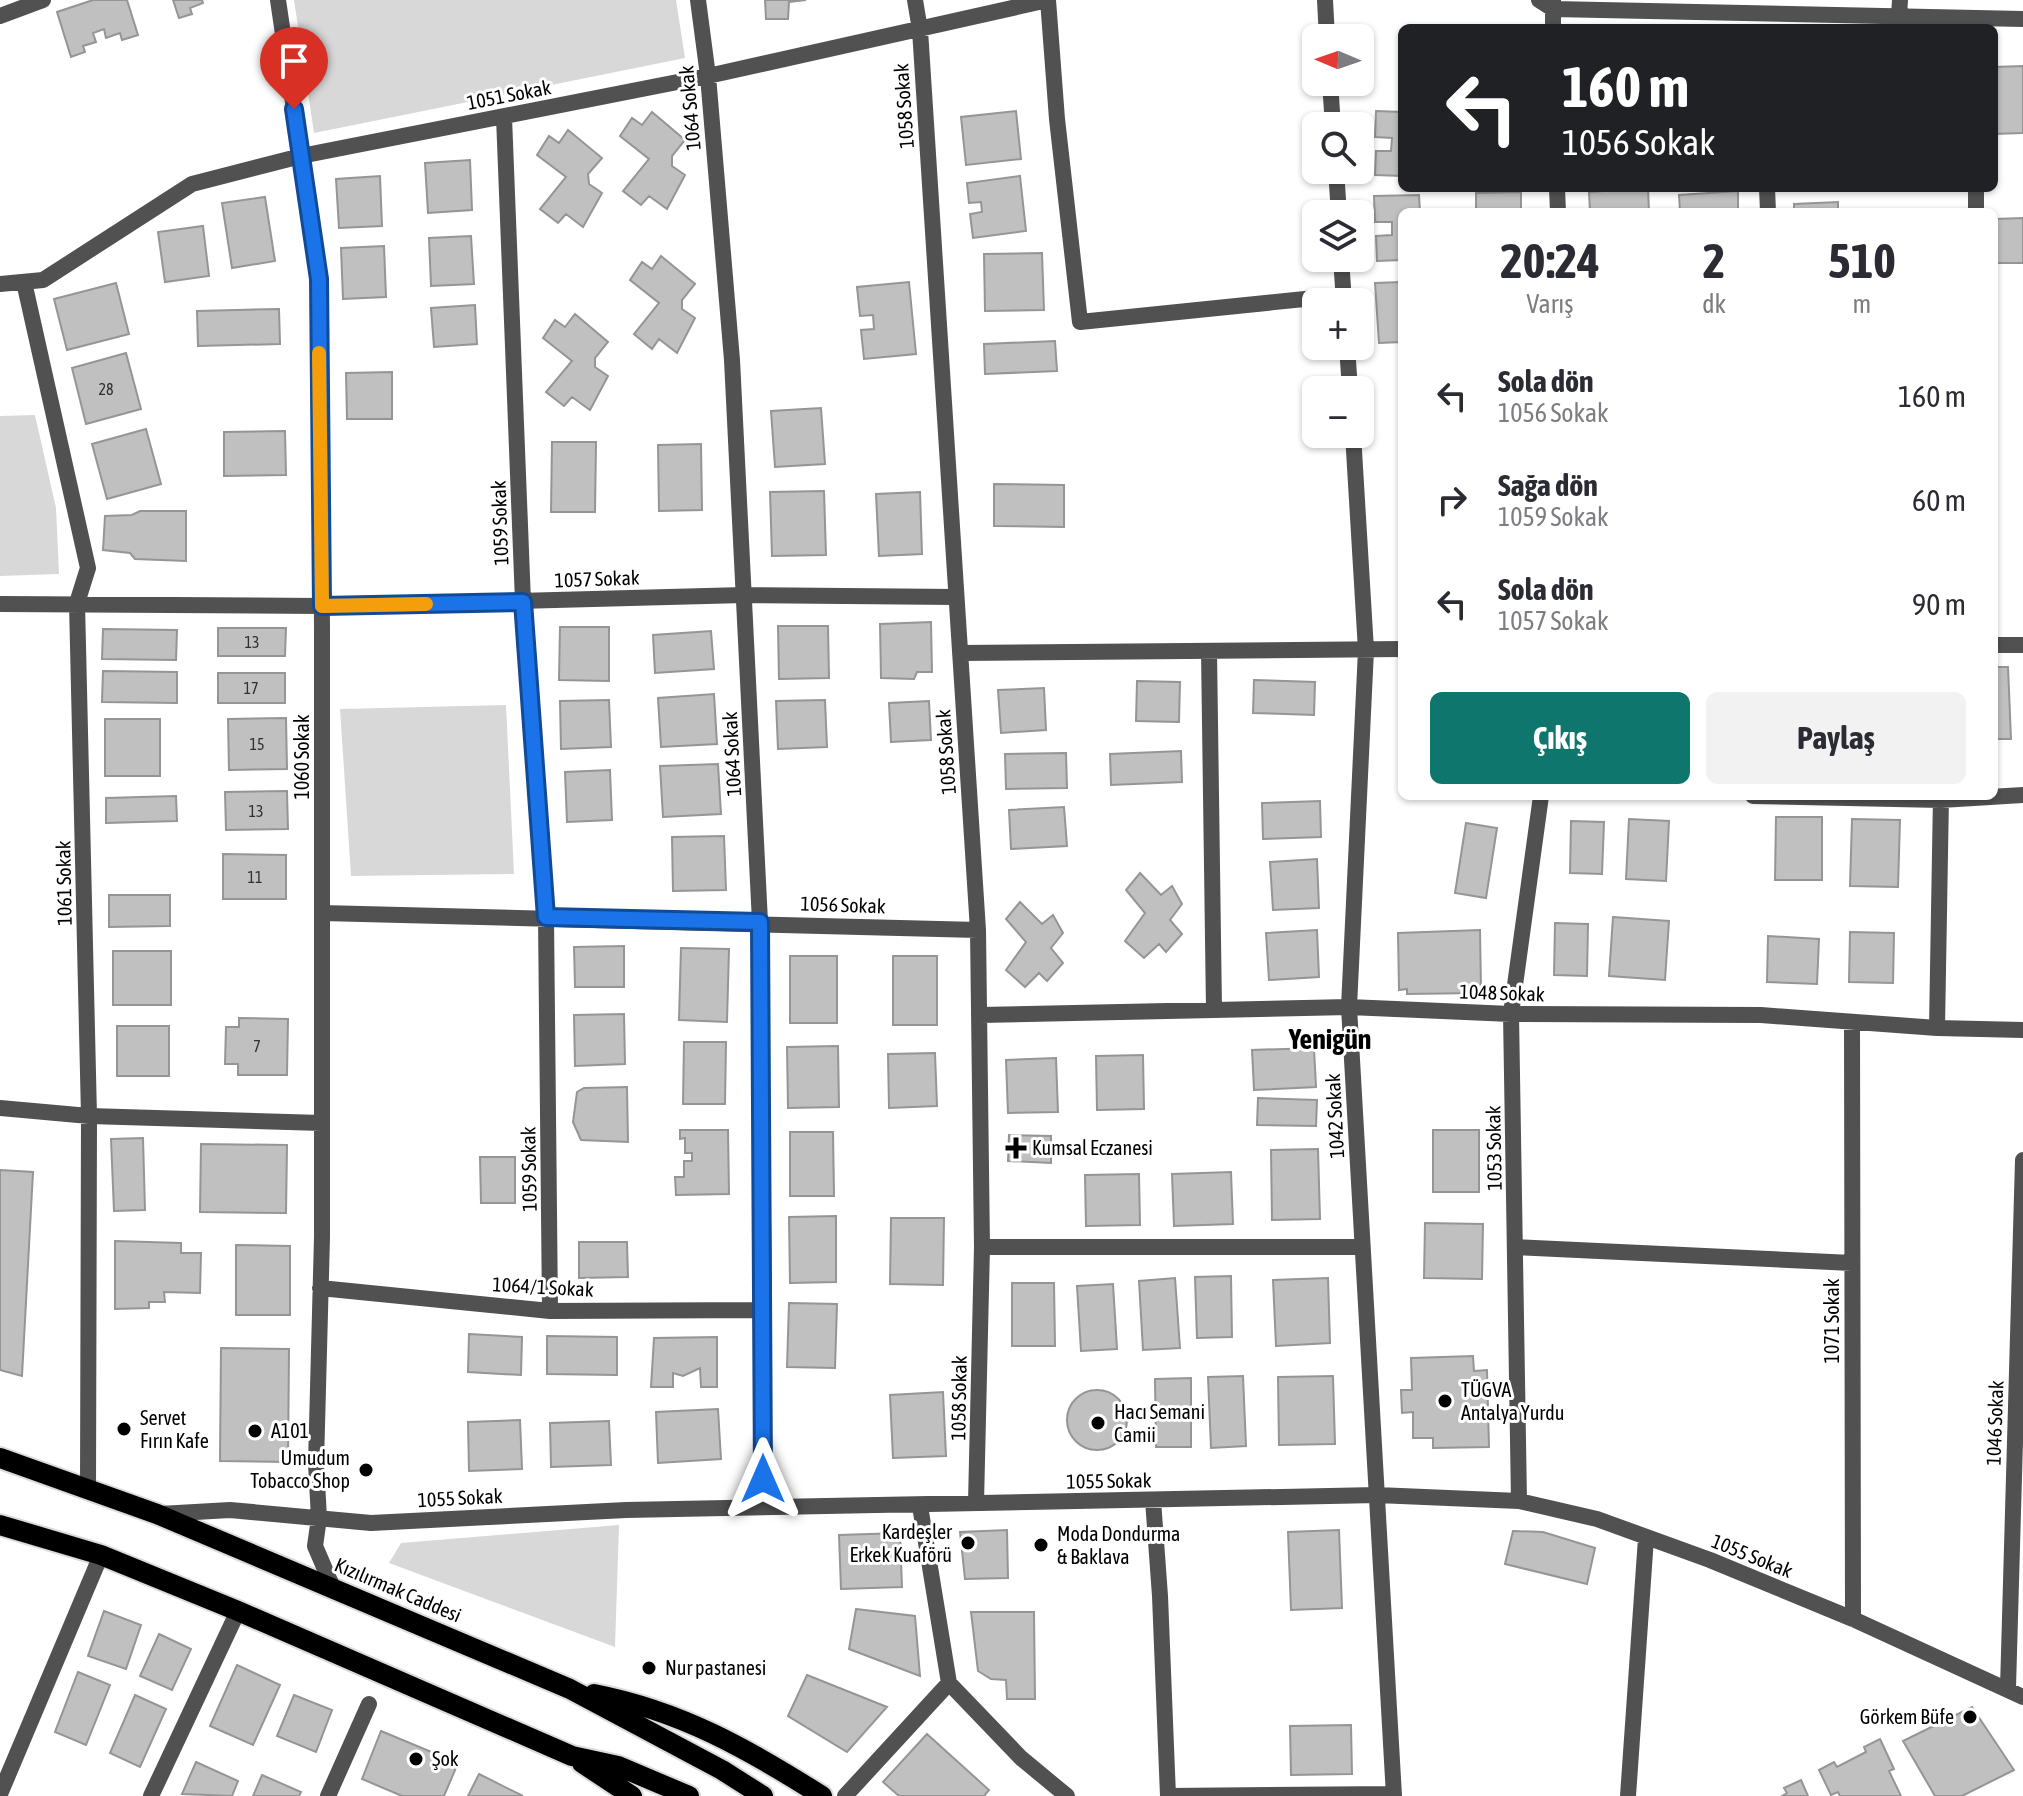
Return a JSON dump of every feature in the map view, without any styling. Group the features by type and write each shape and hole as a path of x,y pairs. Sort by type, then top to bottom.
{"main road":[{"name":"Kızılırmak Caddesi","path":"0,1458 157,1514 570,1689 722,1770 763,1796"},
{"path":"0,1525 101,1555 238,1611 572,1756 632,1796"},
{"path":"570,1689 624,1700 719,1734 822,1796"},
{"path":"572,1756 618,1766 689,1796"}],"street":[{"path":"0,16 43,0"},
{"name":"1060 Sokak","path":"278,0 319,279 322,1123 316,1464 319,1518 315,1546 333,1588"},
{"name":"1064 Sokak","path":"698,0 708,76 732,360 760,922 763,1507"},
{"name":"1058 Sokak","path":"915,0 920,30 978,930 982,1247 976,1503"},
{"path":"1048,0 1057,119 1080,322 1302,302"},
{"name":"1051 Sokak","path":"0,284 43,280 192,184 301,156 708,76 1048,0"},
{"path":"1325,0 1326,24"},
{"path":"1552,24 1548,3 1762,21 1900,8 1972,23 2023,19"},
{"name":"1059 Sokak","path":"504,117 523,602 546,917 550,1311"},
{"name":"1061 Sokak","path":"24,282 88,568 77,603 89,1116 88,1491"},
{"name":"1042 Sokak","path":"1354,448 1366,650 1349,1007 1394,1795"},
{"name":"1057 Sokak","path":"0,604 322,606 744,595 956,597"},
{"path":"1998,645 2023,645"},
{"path":"960,653 1398,649"},
{"path":"1209,651 1214,1010"},
{"path":"1998,796 2023,795"},
{"name":"1053 Sokak","path":"1519,1501 1511,1014 1540,800"},
{"path":"1937,1028 1941,800"},
{"name":"1056 Sokak","path":"322,913 978,930"},
{"name":"1048 Sokak","path":"979,1015 1349,1007 1511,1014 1761,1015 1937,1028 2023,1030"},
{"name":"1071 Sokak","path":"1852,1023 1853,1619"},
{"path":"0,1108 89,1116 322,1123"},
{"name":"1046 Sokak","path":"2016,1693 2023,1160"},
{"path":"982,1247 1361,1247"},
{"path":"1515,1247 1852,1263"},
{"name":"1064/1 Sokak","path":"320,1288 550,1311 764,1310"},
{"name":"1055 Sokak","path":"157,1514 230,1510 371,1523 626,1510 1377,1495 1519,1501 1597,1519 1710,1560 1853,1619 2016,1693"},
{"path":"1153,1500 1168,1796 1394,1795"},
{"path":"920,1506 949,1683 1021,1758 1067,1796"},
{"path":"1628,1796 1646,1538"},
{"path":"0,1794 101,1555"},
{"path":"151,1796 238,1611"},
{"path":"845,1796 949,1683"},
{"path":"328,1796 369,1704"}],"shaded area":[{"path":"294,0 676,0 685,58 314,133"},
{"path":"35,415 56,508 59,574 0,576 0,416"},
{"path":"506,705 514,874 351,876 340,709"},
{"path":"619,1525 615,1647 389,1563 401,1543"}],"building":[{"path":"93,0 127,0 138,35 122,40 120,33 106,38 104,29 93,33 96,42 83,46 85,52 71,57 57,12"},
{"path":"173,0 202,0 203,3 190,8 192,14 179,18"},
{"path":"765,0 806,0 789,2 788,19 766,19"},
{"path":"2023,66 2023,133 1998,134 1998,67"},
{"path":"1016,111 1021,159 966,165 961,117"},
{"path":"1376,111 1398,112 1398,176 1375,175 1376,151 1391,151 1392,138 1375,137"},
{"path":"652,112 685,140 672,156 672,166 685,175 667,209 649,196 641,205 623,191 649,159 620,136 632,118 642,125"},
{"path":"568,130 602,158 588,174 589,184 602,193 583,227 566,214 558,223 540,209 566,177 537,155 549,136 559,143"},
{"path":"470,160 472,210 428,213 425,163"},
{"path":"380,176 382,226 339,228 336,179"},
{"path":"1020,176 1026,231 973,238 970,214 982,212 981,202 969,203 967,183"},
{"path":"1521,192 1521,208 1476,208 1476,193"},
{"path":"1589,192 1648,192 1649,208 1590,208"},
{"path":"1738,192 1738,208 1680,208 1679,195"},
{"path":"1419,195 1420,208 1398,208 1398,260 1377,261 1376,236 1392,235 1392,222 1375,222 1374,196"},
{"path":"265,197 275,261 232,268 222,203"},
{"path":"1838,202 1838,208 1794,208 1794,204"},
{"path":"2023,218 2023,263 1998,263 1998,219"},
{"path":"203,226 209,276 165,282 158,232"},
{"path":"471,236 474,284 431,286 429,238"},
{"path":"384,246 386,297 343,299 341,248"},
{"path":"1042,253 1044,310 985,311 984,254"},
{"path":"661,256 695,284 682,300 682,309 695,318 677,353 659,339 652,349 634,334 659,303 630,280 642,262 652,269"},
{"path":"909,282 916,354 864,359 861,330 874,329 873,315 860,316 857,287"},
{"path":"1398,282 1398,342 1379,343 1375,283"},
{"path":"116,283 129,334 67,350 54,299"},
{"path":"475,305 477,344 434,347 431,308"},
{"path":"279,309 280,344 198,346 197,311"},
{"path":"575,314 608,342 595,358 595,367 608,376 590,410 572,397 564,406 546,392 572,361 543,338 555,320 565,327"},
{"path":"1055,341 1057,371 985,374 984,344"},
{"path":"126,353 141,409 86,424 72,368"},
{"path":"392,372 392,419 347,419 346,373"},
{"path":"821,408 825,464 775,467 771,411"},
{"path":"146,429 161,484 107,499 92,444"},
{"path":"285,431 286,475 224,476 224,432"},
{"path":"552,442 596,442 595,512 551,512"},
{"path":"701,444 702,510 659,511 658,445"},
{"path":"994,484 1064,485 1064,527 994,526"},
{"path":"824,491 826,555 772,556 770,492"},
{"path":"920,492 922,554 879,556 876,494"},
{"path":"140,511 186,511 186,561 135,559 130,553 103,550 105,516 132,515"},
{"path":"931,622 932,672 917,672 914,679 881,678 880,624"},
{"path":"778,626 828,626 829,678 779,679"},
{"path":"560,627 609,627 609,681 559,680"},
{"path":"218,628 286,628 285,656 218,656"},
{"path":"103,629 177,630 176,660 102,659"},
{"path":"711,631 714,669 655,673 653,635"},
{"path":"1998,667 2008,667 2011,739 1998,739"},
{"path":"103,671 177,672 177,703 102,702"},
{"path":"218,673 285,673 285,703 218,703"},
{"path":"1254,680 1315,682 1314,715 1253,713"},
{"path":"1137,681 1180,682 1179,722 1136,721"},
{"path":"1044,688 1046,730 1001,733 998,690"},
{"path":"714,694 717,744 661,747 658,698"},
{"path":"609,700 611,747 561,749 560,701"},
{"path":"825,700 827,747 778,749 776,701"},
{"path":"929,701 931,740 891,742 889,703"},
{"path":"286,718 287,769 229,770 228,719"},
{"path":"105,719 160,719 160,776 105,776"},
{"path":"1181,751 1182,782 1111,785 1110,754"},
{"path":"1066,753 1067,788 1006,789 1005,754"},
{"path":"718,764 721,814 663,817 660,766"},
{"path":"610,770 612,820 567,822 565,772"},
{"path":"287,791 288,829 226,830 225,792"},
{"path":"176,796 177,821 106,823 106,798"},
{"path":"1320,801 1321,837 1263,839 1262,803"},
{"path":"1064,807 1067,846 1011,849 1009,810"},
{"path":"1776,817 1822,817 1822,880 1775,880"},
{"path":"1629,819 1669,821 1666,881 1626,879"},
{"path":"1852,819 1900,820 1898,887 1850,886"},
{"path":"1571,821 1604,822 1602,874 1570,873"},
{"path":"1466,823 1497,828 1486,898 1455,893"},
{"path":"724,836 726,890 673,891 672,837"},
{"path":"223,854 286,855 286,899 223,899"},
{"path":"1317,859 1319,908 1273,910 1270,862"},
{"path":"1140,873 1161,895 1172,886 1182,904 1170,920 1182,934 1166,952 1159,944 1144,958 1125,941 1145,913 1126,890"},
{"path":"109,895 170,895 170,926 109,927"},
{"path":"1020,902 1042,924 1053,915 1063,933 1051,948 1063,963 1047,981 1039,973 1025,987 1006,970 1026,942 1006,919"},
{"path":"1613,917 1669,921 1665,980 1609,976"},
{"path":"1555,923 1588,924 1587,976 1554,975"},
{"path":"1317,930 1319,977 1269,980 1266,933"},
{"path":"1480,930 1481,989 1478,993 1407,994 1407,989 1399,990 1398,933"},
{"path":"1850,932 1894,933 1893,983 1849,982"},
{"path":"1768,936 1819,939 1817,984 1767,982"},
{"path":"624,946 624,987 575,987 574,947"},
{"path":"681,948 729,949 727,1022 679,1020"},
{"path":"113,951 171,951 171,1005 113,1005"},
{"path":"790,956 837,956 837,1023 790,1023"},
{"path":"893,956 937,956 937,1025 893,1025"},
{"path":"624,1014 625,1064 575,1066 574,1015"},
{"path":"239,1018 288,1019 287,1075 238,1075 238,1064 225,1064 226,1027 239,1027"},
{"path":"117,1026 169,1026 169,1076 117,1076"},
{"path":"684,1042 726,1042 725,1104 683,1104"},
{"path":"838,1046 839,1107 788,1108 787,1047"},
{"path":"1314,1048 1316,1087 1254,1090 1252,1050"},
{"path":"935,1053 937,1106 889,1108 888,1054"},
{"path":"1143,1055 1144,1109 1097,1110 1096,1056"},
{"path":"1056,1058 1058,1112 1008,1113 1006,1060"},
{"path":"627,1087 628,1142 581,1140 573,1122 577,1092 584,1088"},
{"path":"1258,1098 1317,1100 1316,1126 1257,1125"},
{"path":"680,1130 728,1130 729,1194 676,1195 675,1177 684,1177 684,1161 692,1161 692,1153 685,1153 685,1138 680,1139"},
{"path":"1433,1130 1479,1130 1479,1192 1433,1192"},
{"path":"790,1132 833,1132 834,1196 790,1196"},
{"path":"1009,1135 1051,1136 1051,1163 1008,1161"},
{"path":"143,1138 145,1210 114,1211 111,1139"},
{"path":"201,1144 287,1145 286,1213 200,1212"},
{"path":"1318,1149 1320,1219 1272,1220 1271,1150"},
{"path":"480,1157 515,1157 515,1203 481,1203"},
{"path":"0,1170 33,1172 22,1376 0,1370"},
{"path":"1231,1172 1233,1224 1174,1226 1172,1174"},
{"path":"1139,1174 1140,1225 1086,1226 1085,1175"},
{"path":"836,1216 836,1282 790,1283 789,1217"},
{"path":"891,1218 944,1218 943,1285 890,1284"},
{"path":"1425,1223 1483,1224 1482,1279 1424,1278"},
{"path":"115,1241 181,1243 181,1253 201,1253 200,1293 164,1292 165,1302 149,1302 149,1308 115,1309"},
{"path":"579,1242 627,1242 628,1277 579,1278"},
{"path":"236,1245 290,1246 290,1315 236,1315"},
{"path":"1231,1276 1232,1337 1197,1338 1195,1277"},
{"path":"1175,1278 1180,1348 1143,1350 1139,1281"},
{"path":"1328,1278 1330,1343 1276,1346 1273,1280"},
{"path":"1012,1283 1054,1283 1055,1346 1012,1346"},
{"path":"1113,1284 1117,1349 1081,1351 1077,1286"},
{"path":"789,1303 837,1304 835,1368 787,1367"},
{"path":"469,1334 522,1337 521,1375 468,1372"},
{"path":"547,1336 617,1337 617,1375 547,1374"},
{"path":"717,1337 717,1387 701,1387 700,1368 683,1376 673,1373 673,1387 651,1387 654,1338"},
{"path":"221,1348 289,1349 288,1462 220,1461"},
{"name":"TÜGVA Antalya Yurdu","path":"1473,1356 1474,1371 1487,1370 1489,1447 1433,1448 1433,1438 1413,1438 1413,1412 1402,1413 1401,1390 1412,1390 1411,1358"},
{"path":"1243,1376 1246,1446 1211,1448 1208,1377"},
{"path":"1333,1376 1335,1444 1279,1445 1278,1377"},
{"path":"1191,1378 1191,1447 1156,1447 1155,1379"},
{"name":"Hacı Semani Camii","path":"1097,1390 1118,1399 1127,1420 1118,1441 1097,1450 1076,1441 1067,1420 1076,1399"},
{"path":"943,1392 946,1456 893,1458 890,1395"},
{"path":"718,1409 721,1459 658,1463 656,1412"},
{"path":"520,1420 522,1469 469,1471 468,1422"},
{"path":"609,1421 611,1465 551,1467 550,1423"},
{"path":"1007,1530 1008,1578 965,1579 960,1532"},
{"path":"1339,1530 1342,1608 1291,1610 1288,1532"},
{"path":"1513,1531 1543,1532 1595,1548 1587,1584 1505,1564"},
{"path":"900,1533 902,1587 841,1589 839,1535"},
{"path":"856,1609 915,1616 920,1676 849,1649"},
{"path":"104,1611 141,1625 126,1669 88,1656"},
{"path":"971,1612 1034,1612 1035,1699 1007,1699 1006,1680 991,1679 978,1671"},
{"path":"159,1634 191,1649 172,1690 140,1676"},
{"path":"237,1665 280,1685 253,1745 210,1726"},
{"path":"78,1672 110,1685 86,1745 55,1732"},
{"path":"807,1675 887,1707 847,1752 788,1716"},
{"path":"135,1695 166,1709 140,1767 110,1753"},
{"path":"294,1695 332,1710 316,1752 277,1736"},
{"path":"1972,1707 2014,1770 1962,1796 1935,1796 1903,1741"},
{"path":"1351,1725 1352,1774 1291,1775 1290,1726"},
{"path":"381,1731 458,1763 444,1796 402,1796 362,1779"},
{"path":"927,1734 989,1790 984,1796 899,1796 883,1782"},
{"path":"1880,1739 1894,1769 1889,1771 1901,1796 1840,1796 1838,1792 1831,1795 1819,1770 1834,1762 1837,1767 1866,1752 1864,1747"},
{"path":"196,1762 238,1781 232,1796 182,1794"},
{"path":"479,1774 523,1796 468,1796"},
{"path":"262,1775 301,1792 299,1796 253,1796"},
{"path":"1801,1780 1808,1796 1782,1796 1787,1793 1784,1788"}],"slow traffic":[{"path":"319,353 322,606 426,604"}],"place":[{"name":"Kumsal Eczanesi","path":"1016,1148"},
{"name":"TÜGVA Antalya Yurdu","path":"1445,1401"},
{"name":"Hacı Semani Camii","path":"1098,1423"},
{"name":"Servet Fırın Kafe","path":"124,1429"},
{"name":"A101","path":"255,1431"},
{"name":"Umudum Tobacco Shop","path":"366,1470"},
{"name":"Kardeşler Erkek Kuaförü","path":"968,1543"},
{"name":"Moda Dondurma & Baklava","path":"1041,1545"},
{"name":"Nur pastanesi","path":"649,1668"},
{"name":"Görkem Büfe","path":"1970,1717"},
{"name":"Şok","path":"416,1759"}],"district":[{"name":"Yenigün","path":"1330,1039"}],"route":[{"path":"294,109 319,279 322,606 523,602 546,917 760,922 763,1479"}]}
